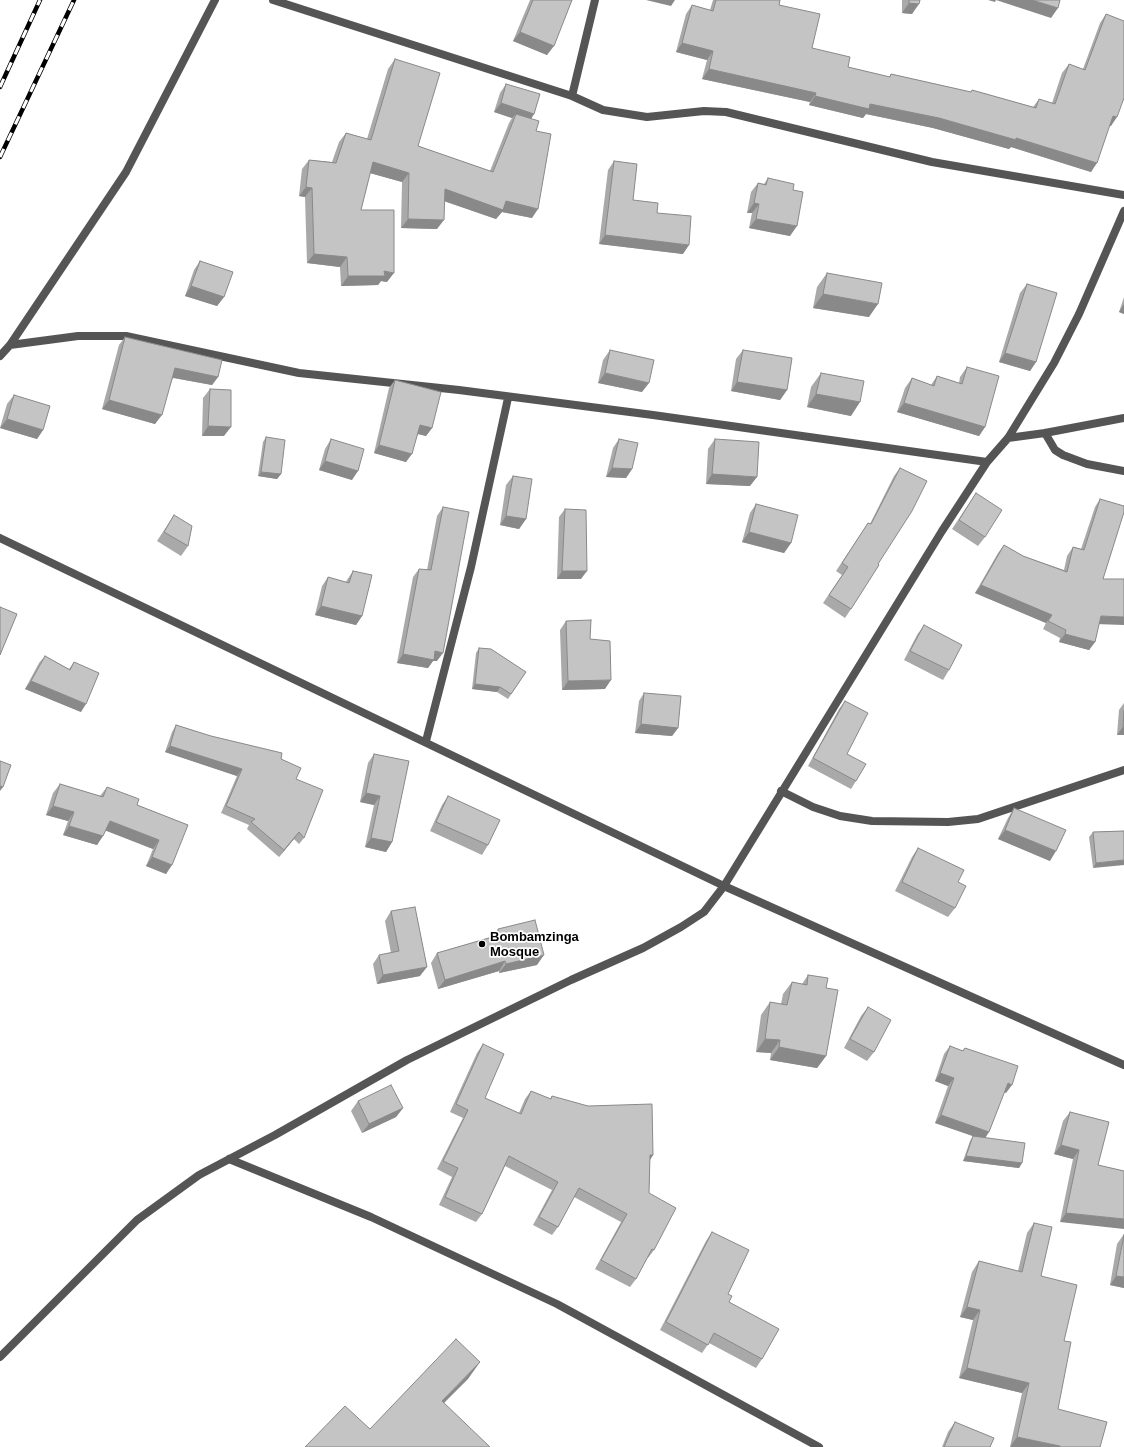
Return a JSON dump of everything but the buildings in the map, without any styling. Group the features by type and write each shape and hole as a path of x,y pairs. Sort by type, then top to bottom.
{"street":[{"path":"0,356 10,344 126,172 215,0"},
{"path":"273,0 572,96 603,110 648,117 704,111 726,112 932,162 1124,195"},
{"path":"572,96 595,0"},
{"path":"0,1357 137,1220 199,1175 407,1060 571,980 643,948 682,927 704,912 724,886 942,531 987,462 1008,438 1054,363 1079,314 1124,211"},
{"path":"10,344 78,336 126,336 299,373 459,390 508,398 653,415 987,462"},
{"path":"426,741 471,567 508,398"},
{"path":"1008,438 1045,433 1124,418"},
{"path":"1045,433 1055,450 1063,455 1087,464 1124,471"},
{"path":"0,538 426,741 724,886 1124,1064"},
{"path":"781,791 813,807 840,816 872,821 948,822 978,819 1124,770"},
{"path":"229,1159 371,1217 557,1304 819,1447"}],"railway":[{"path":"0,87 40,0"},
{"path":"0,157 74,0"}],"place":[{"name":"Bombamzinga Mosque","path":"482,944"}]}
